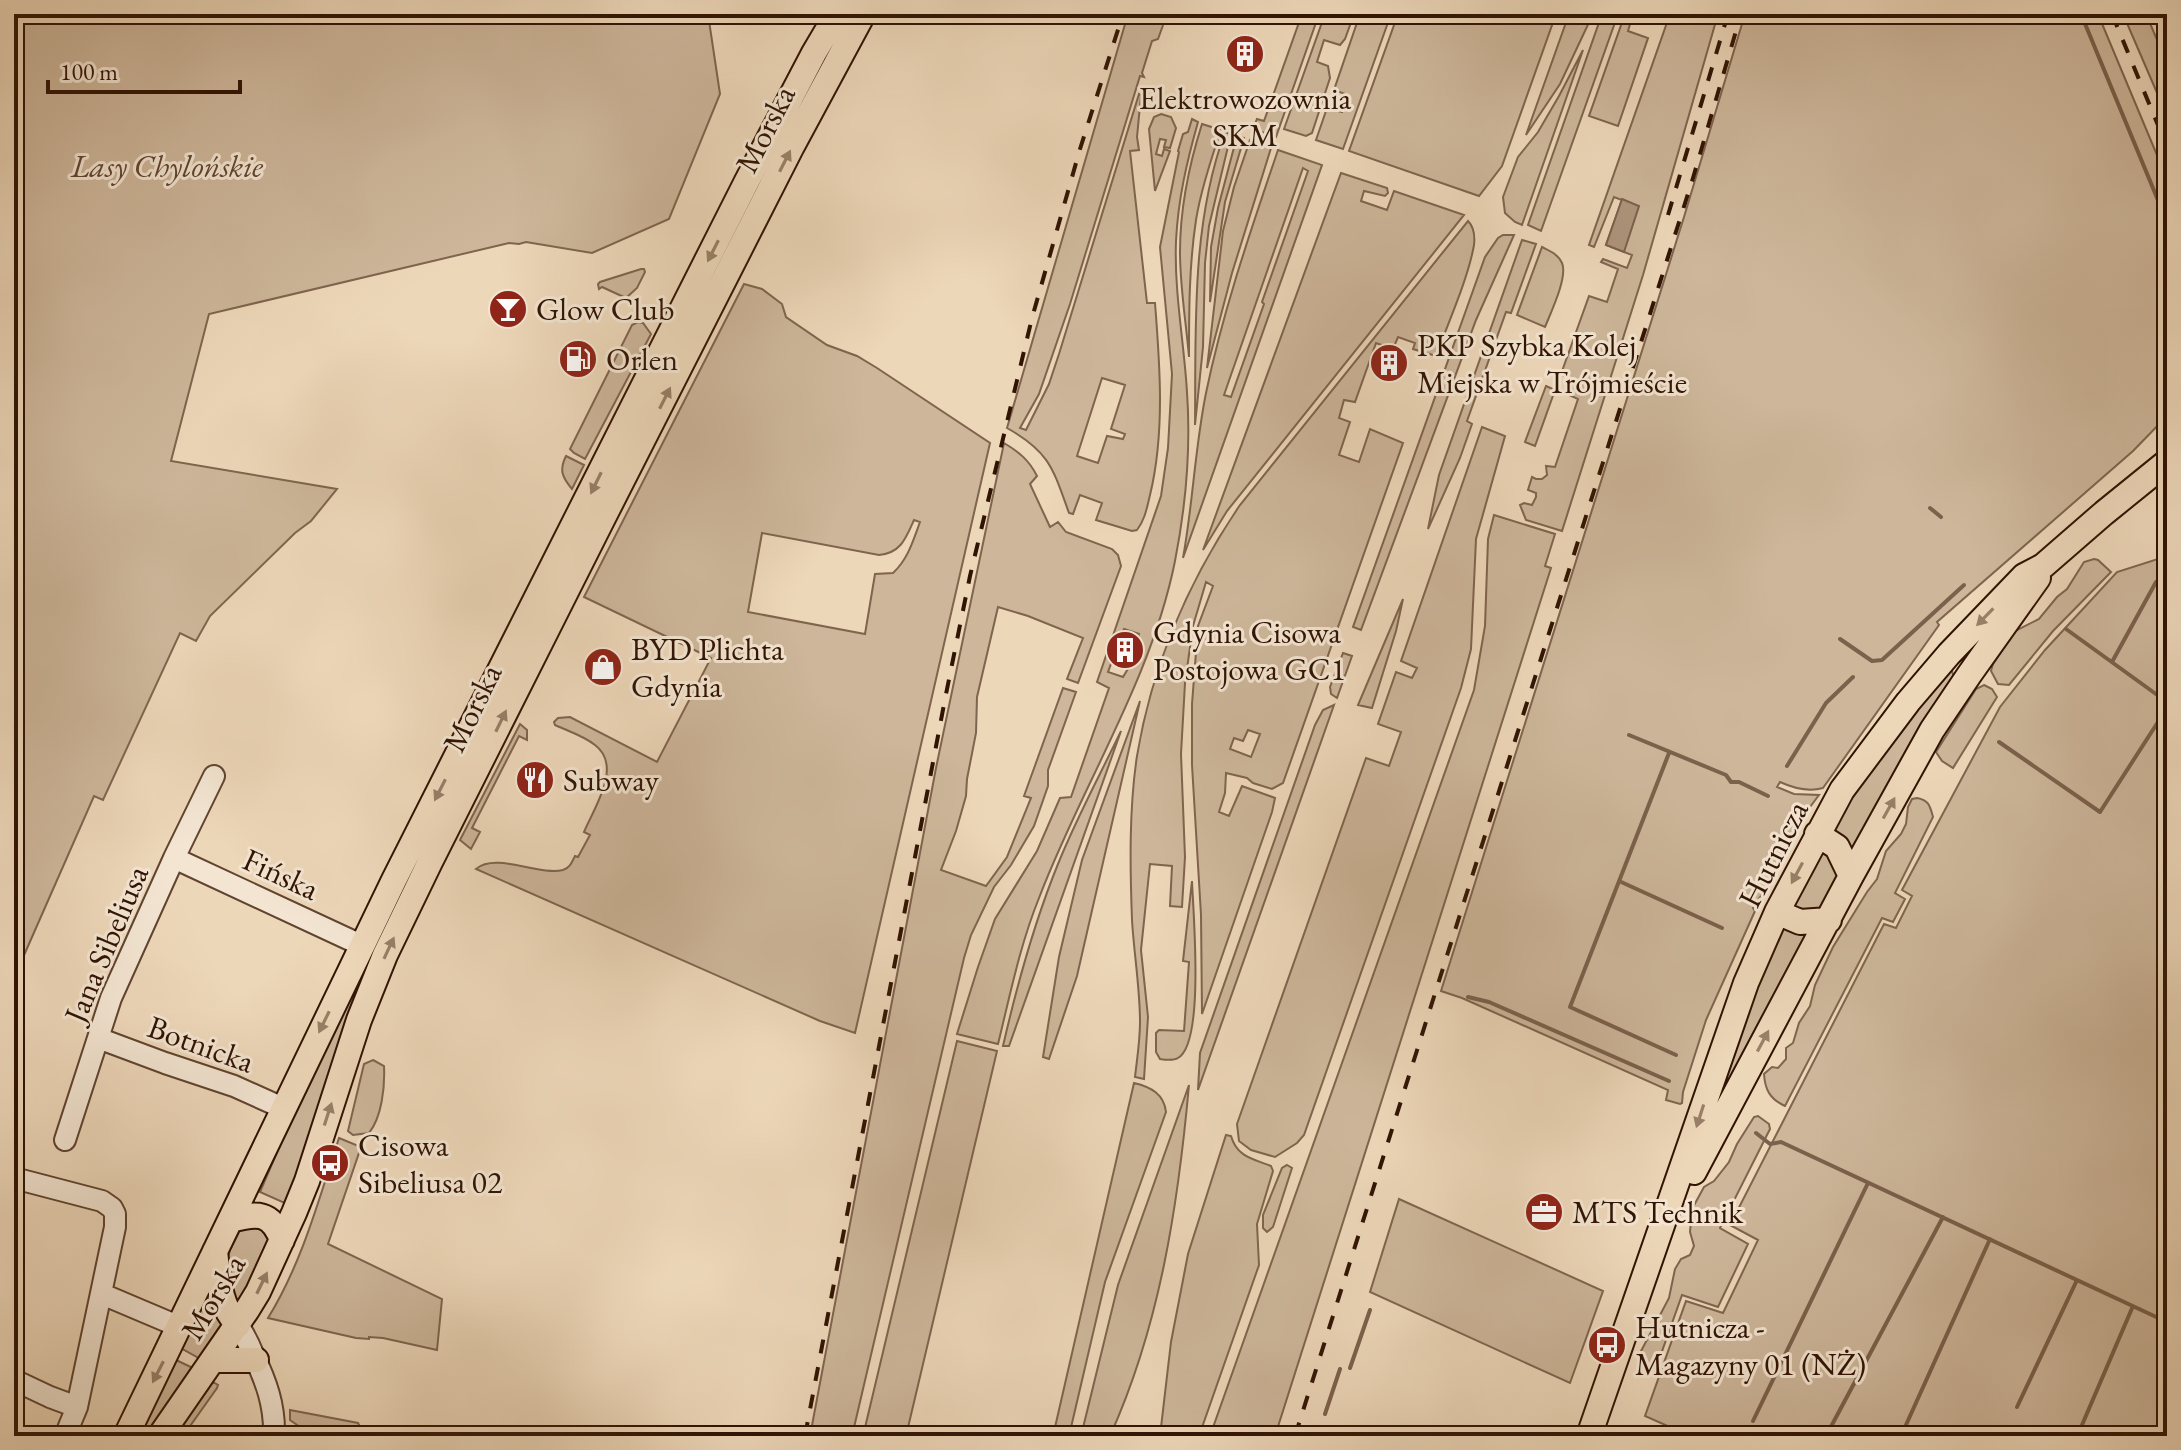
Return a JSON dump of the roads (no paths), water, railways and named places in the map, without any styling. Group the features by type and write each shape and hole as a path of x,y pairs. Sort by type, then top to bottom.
{"main road":[{"name":"Morska","path":"126,1436 361,945 747,181 837,14"},
{"name":"Morska","path":"160,1436 258,1292 307,1181 359,1020 385,955 792,146 863,14"},
{"name":"Hutnicza","path":"1589,1436 1746,983 1777,912 1842,790 1908,702 2024,576 2043,566 2167,462"},
{"name":"Hutnicza","path":"1660,1233 1932,730 2036,583 2043,566"},
{"path":"1949,654 1969,675"},
{"path":"1817,834 1837,847 1851,876"},
{"path":"1777,912 1800,922 1829,920"},
{"path":"1710,1084 1735,1094"},
{"path":"230,1220 247,1215 264,1216 277,1225 282,1240"},
{"path":"215,1251 224,1301 238,1325"},
{"path":"213,1360 256,1360"}],"street":[{"name":"Jana Sibeliusa","path":"65,1140 111,998 214,776"},
{"name":"Fińska","path":"174,858 361,945"},
{"name":"Botnicka","path":"98,1038 234,1086 283,1108"},
{"path":"14,1178 102,1201 115,1214 102,1294 77,1407 65,1436"},
{"path":"102,1294 180,1327"},
{"path":"238,1325 270,1392 274,1436"},
{"path":"14,1380 77,1407"}],"waterway":[{"path":"2081,14 2167,222"},
{"path":"1930,508 1941,517"},
{"path":"2112,662 2156,582"},
{"path":"1840,639 1872,661 1882,660 1964,585"},
{"path":"2066,629 2167,702"},
{"path":"1787,766 1826,703 1853,677"},
{"path":"1999,742 2100,812 2167,708"},
{"path":"1629,735 1768,796"},
{"path":"1669,753 1570,1007 1676,1055"},
{"path":"1619,881 1722,928"},
{"path":"1468,997 1489,1002 1669,1081"},
{"path":"1756,1133 1770,1144 1781,1142 2167,1322"},
{"path":"1753,1421 1868,1183"},
{"path":"1826,1436 1943,1217"},
{"path":"1901,1436 1990,1239"},
{"path":"2017,1407 2077,1280"},
{"path":"2079,1432 2133,1306"},
{"path":"1350,1368 1370,1310"},
{"path":"1325,1414 1340,1369"}],"railway":[{"path":"805,1436 970,576 1032,318 1080,149 1123,14"},
{"path":"1668,215 1728,14"},
{"path":"1295,1436 1693,178 1741,14"},
{"path":"2112,14 2167,147"}],"place":[{"name":"Elektrowozownia SKM","path":"1245,54"},
{"name":"Glow Club","path":"508,309"},
{"name":"Orlen","path":"578,359"},
{"name":"PKP Szybka Kolej Miejska w Trójmieście","path":"1389,363"},
{"name":"Gdynia Cisowa Postojowa GC1","path":"1125,650"},
{"name":"BYD Plichta Gdynia","path":"603,667"},
{"name":"Subway","path":"535,780"},
{"name":"Cisowa Sibeliusa 02","path":"330,1163"},
{"name":"MTS Technik","path":"1544,1212"},
{"name":"Hutnicza - Magazyny 01 (NŻ)","path":"1607,1345"}],"park label":[{"name":"Lasy Chylońskie","path":"167,166"}]}
